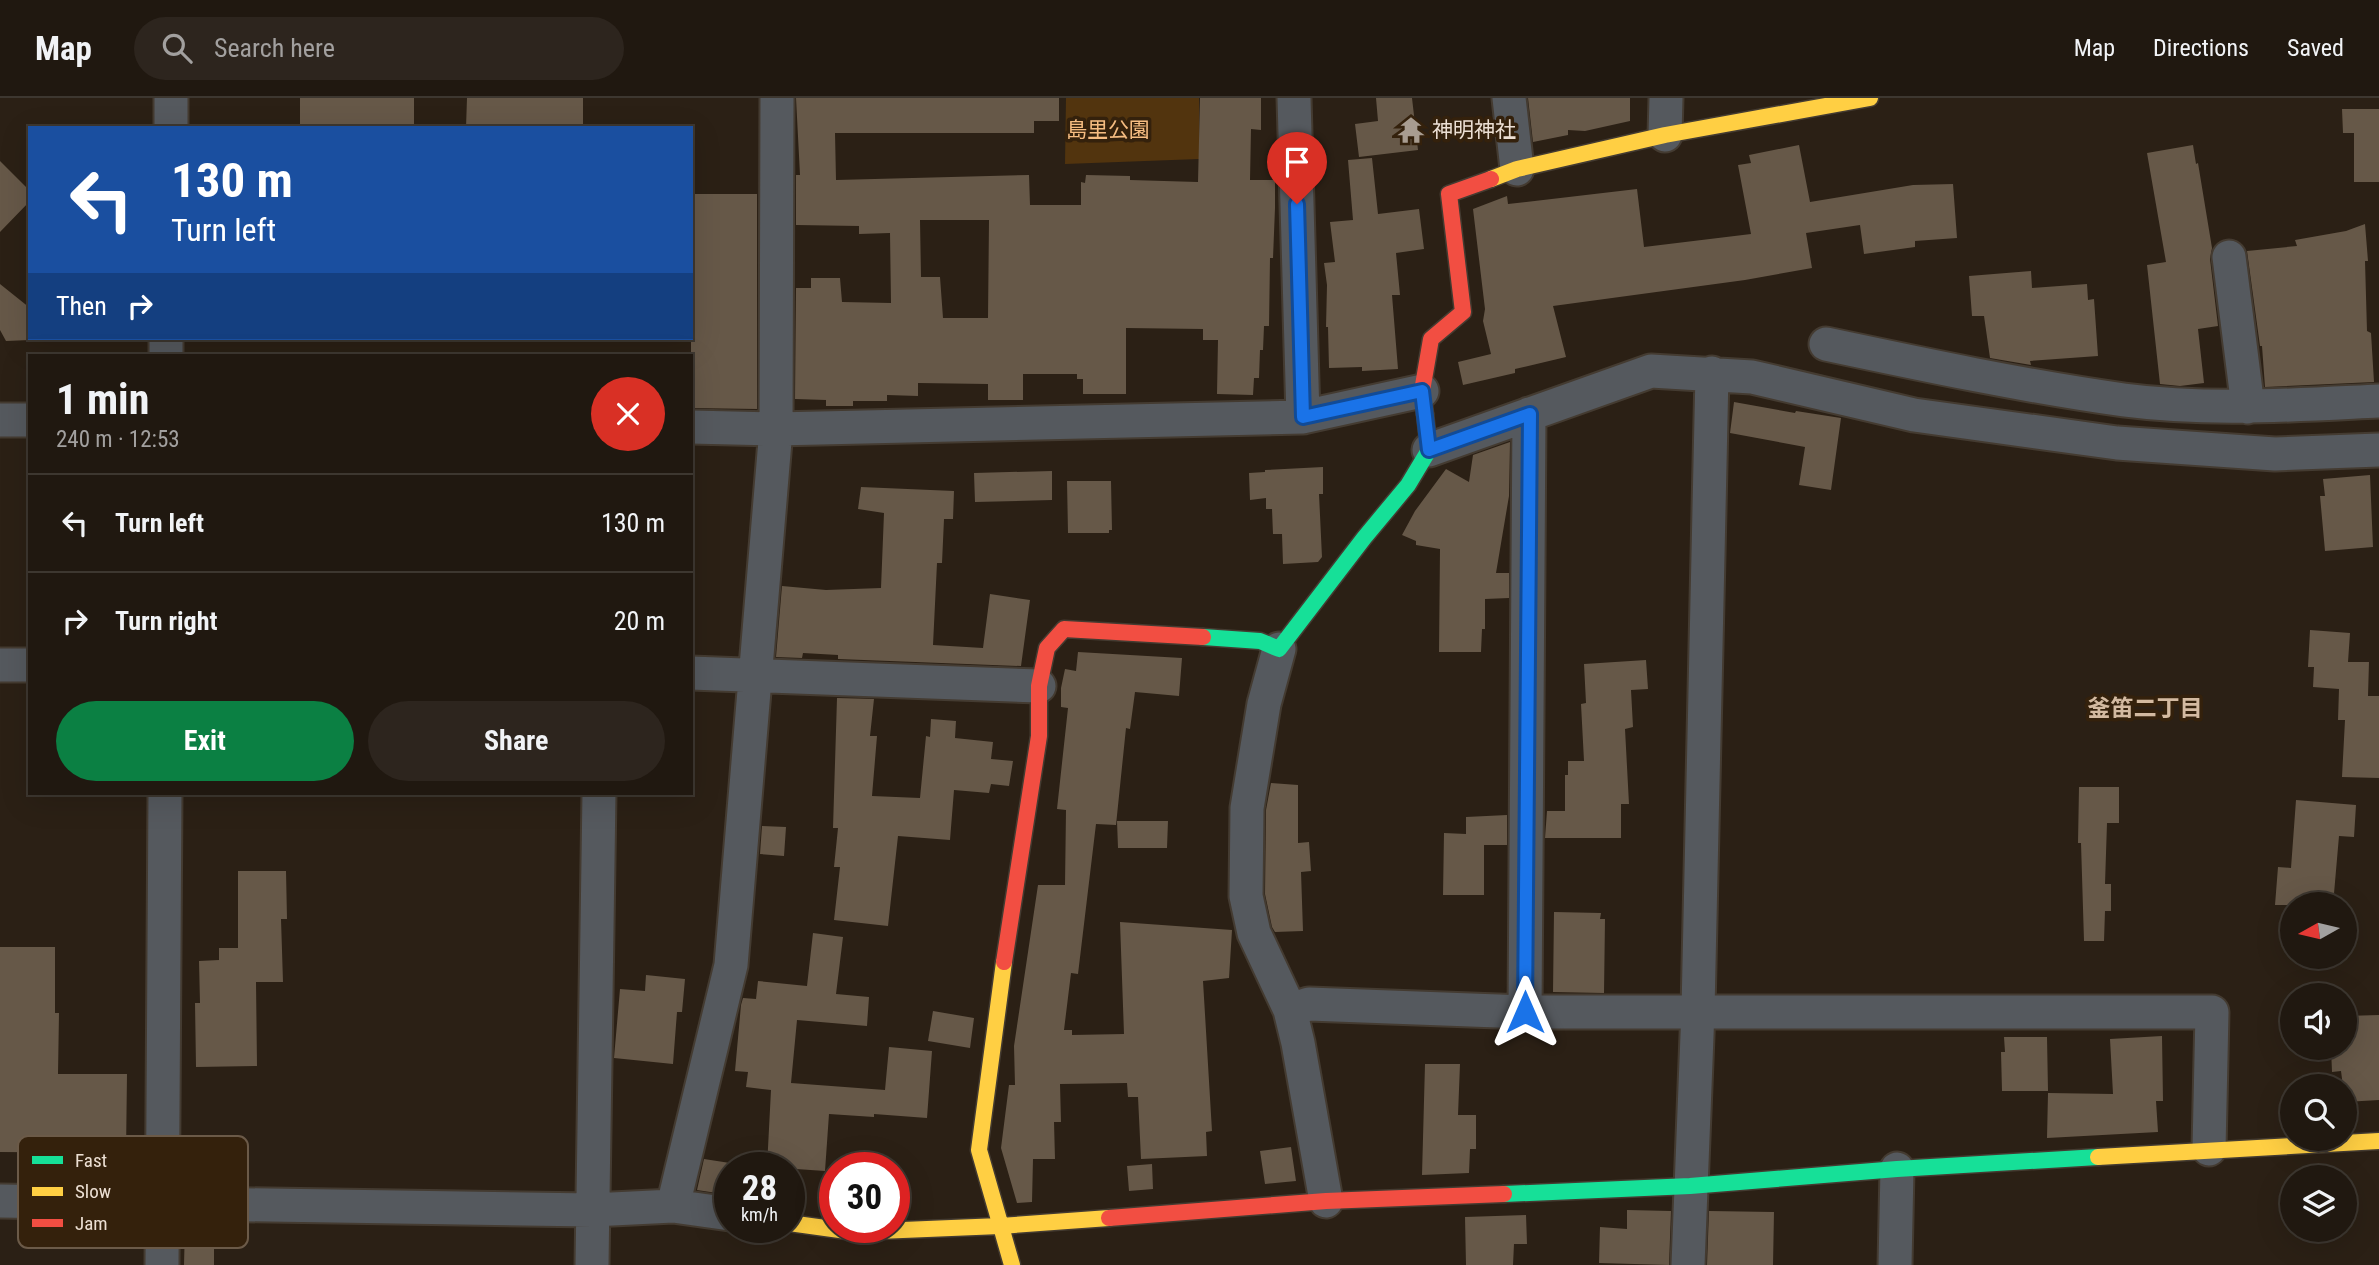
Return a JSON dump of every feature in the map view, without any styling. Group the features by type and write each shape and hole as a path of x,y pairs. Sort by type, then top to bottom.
{"street":[{"path":"171,126 172,98"},
{"path":"673,1206 731,965 776,429 777,98"},
{"path":"1294,98 1303,417"},
{"path":"1509,98 1517,169"},
{"path":"1665,135 1666,98"},
{"path":"1326,1201 1290,1010 1254,933 1246,896 1247,808 1264,704 1279,649 1408,485 1429,450 1422,391 1431,340 1463,312 1449,194 1517,169 1665,135 1870,98"},
{"path":"2229,257 2248,407"},
{"path":"1826,344 1956,371 2126,400 2248,407 2379,401"},
{"path":"1429,450 1651,371 1752,377 1914,415 2117,443 2275,454 2379,450"},
{"path":"1688,1265 1698,1010 1712,373"},
{"path":"693,428 776,429 1303,417 1422,391"},
{"path":"1525,1012 1530,414"},
{"path":"0,420 28,420"},
{"path":"1012,1265 979,1150 997,1009 1039,736 1039,686 1047,648 1063,629 1260,641 1279,649"},
{"path":"0,665 28,665"},
{"path":"693,673 1039,686"},
{"path":"163,1136 165,795"},
{"path":"592,1265 599,795"},
{"path":"1290,1010 1309,1004 1525,1012 2212,1012 2209,1149"},
{"path":"805,1225 854,1232 1000,1226 1326,1201 1690,1186 1897,1169 2379,1141"},
{"path":"1895,1265 1897,1169"},
{"path":"0,1201 18,1201"},
{"path":"248,1204 592,1210 673,1206 714,1212"}],"green space":[{"name":"島里公園","path":"1066,98 1199,98 1199,159 1065,164"}],"building":[{"path":"300,98 414,98 414,126 300,126"},
{"path":"467,98 583,98 583,126 466,126"},
{"path":"796,98 1059,98 1059,121 1034,121 1034,133 835,133 836,180 1029,175 1030,205 1081,205 1081,182 1085,183 1086,175 1130,176 1130,180 1198,182 1200,98 1261,98 1261,130 1251,129 1250,180 1275,180 1275,208 1273,258 1270,258 1269,326 1264,326 1259,378 1254,378 1253,395 1217,394 1218,340 1203,340 1203,329 1126,328 1126,394 1083,394 1083,379 1077,379 1077,374 1023,374 1023,400 988,400 988,384 918,383 918,396 887,395 887,401 853,401 853,406 826,406 826,400 795,399 796,288 811,288 811,278 840,278 842,302 891,303 890,233 859,234 859,226 796,225 796,175 800,175","holes":["920,220 989,220 988,318 943,318 940,277 921,277"]},
{"path":"1376,98 1412,98 1418,150 1359,157 1355,124 1378,121"},
{"path":"1528,98 1630,98 1630,121 1585,131 1568,130 1568,135 1533,142"},
{"path":"2342,109 2379,109 2379,182 2354,182 2354,133 2343,133"},
{"path":"1799,145 1810,202 1913,185 1953,184 1957,238 1915,241 1915,247 1864,254 1860,225 1806,233 1812,268 1745,280 1553,306 1566,357 1463,385 1458,362 1491,354 1483,321 1485,309 1473,209 1507,196 1508,204 1637,189 1644,247 1751,234 1738,165 1751,163 1749,155"},
{"path":"2193,145 2212,248 2210,259 2218,326 2198,329 2204,383 2180,386 2160,384 2147,265 2166,262 2147,153"},
{"path":"1372,158 1378,214 1419,209 1424,249 1396,253 1400,295 1392,295 1398,369 1362,371 1362,367 1329,368 1324,263 1335,262 1330,222 1353,220 1348,160"},
{"path":"0,161 28,189 28,203 0,232"},
{"path":"693,194 757,194 757,409 693,408"},
{"path":"2365,224 2368,261 2365,261 2367,331 2371,333 2374,382 2265,387 2262,346 2247,251 2297,246 2295,240 2346,231"},
{"path":"2031,271 2032,288 2087,284 2088,300 2094,299 2098,356 2030,361 2031,365 1990,358 1984,316 1972,316 1969,276"},
{"path":"0,284 28,306 30,340 6,341 0,330"},
{"path":"1734,402 1841,418 1831,490 1799,485 1805,447 1730,433"},
{"path":"1510,442 1509,496 1496,573 1509,573 1509,598 1485,599 1485,629 1482,629 1481,652 1439,652 1440,549 1416,545 1416,541 1402,535 1415,511 1446,469 1469,482 1473,455"},
{"path":"1323,467 1323,494 1319,494 1322,557 1318,562 1283,564 1282,534 1273,534 1272,509 1266,509 1266,498 1250,500 1249,473"},
{"path":"1052,471 1052,500 975,502 974,473"},
{"path":"2370,475 2373,547 2325,551 2320,496 2325,496 2323,479"},
{"path":"1067,481 1111,481 1112,530 1109,530 1109,533 1068,533"},
{"path":"861,487 954,491 953,519 944,519 942,563 937,563 933,645 983,648 990,594 1030,600 1021,666 838,659 838,655 803,653 802,658 776,657 782,586 826,590 881,588 884,513 858,509"},
{"path":"2310,630 2350,633 2348,662 2369,662 2368,696 2379,696 2379,778 2342,777 2345,720 2338,720 2339,689 2313,687 2314,667 2308,667"},
{"path":"1078,652 1182,658 1179,696 1135,692 1130,729 1126,728 1116,825 1096,824 1078,974 1071,973 1064,1030 1072,1030 1072,1035 1124,1034 1120,922 1232,930 1229,978 1203,981 1212,1131 1206,1132 1207,1156 1141,1159 1138,1097 1128,1097 1127,1083 1060,1084 1061,1122 1054,1122 1055,1159 1033,1159 1032,1202 1017,1203 1001,1148 1009,1085 1015,1085 1014,1046 1038,885 1065,885 1066,810 1057,809 1068,708 1061,707 1061,688 1065,669 1076,671"},
{"path":"1646,660 1648,689 1631,690 1633,727 1625,729 1629,804 1621,804 1621,838 1545,838 1547,811 1565,811 1565,775 1568,775 1568,761 1584,761 1581,704 1586,703 1584,664"},
{"path":"837,698 874,699 870,736 877,736 872,796 920,798 926,736 930,737 931,719 956,721 955,738 993,742 991,759 1013,761 1009,786 991,784 989,793 954,790 950,840 898,836 888,926 834,920 840,867 834,867 838,828 833,828"},
{"path":"1271,783 1298,785 1298,843 1309,842 1311,871 1301,872 1303,931 1275,932 1272,927 1265,894 1266,810"},
{"path":"2079,787 2119,787 2119,823 2107,823 2105,884 2111,884 2111,911 2105,911 2104,941 2084,941 2081,843 2078,843"},
{"path":"2296,800 2356,805 2354,837 2339,836 2334,892 2280,892 2280,905 2275,905 2278,867 2291,868"},
{"path":"1507,815 1507,845 1484,845 1484,895 1443,895 1444,833 1466,834 1466,817"},
{"path":"1117,821 1168,821 1167,848 1118,848"},
{"path":"762,826 786,827 784,856 760,854"},
{"path":"238,871 286,871 287,919 281,919 283,982 256,982 257,1066 196,1067 195,1003 200,1003 199,961 219,960 219,948 238,948"},
{"path":"1554,912 1601,913 1600,919 1605,919 1604,993 1553,992"},
{"path":"813,933 843,937 836,994 869,997 867,1026 797,1020 791,1083 885,1090 889,1047 932,1051 927,1118 829,1114 826,1152 819,1152 819,1171 805,1170 805,1152 768,1152 771,1090 746,1087 748,1072 735,1071 743,998 756,999 758,981 807,986"},
{"path":"0,947 55,947 55,1013 59,1013 58,1074 127,1074 126,1136 18,1136 18,1152 0,1152"},
{"path":"646,975 685,979 682,1012 677,1012 673,1064 614,1058 620,989 645,991"},
{"path":"933,1011 974,1018 970,1048 928,1041"},
{"path":"2379,1015 2379,1100 2357,1101 2357,1074 2332,1072 2332,1060 2357,1060 2357,1016"},
{"path":"2162,1036 2163,1101 2156,1101 2158,1132 2047,1138 2048,1093 2113,1094 2110,1039"},
{"path":"2004,1037 2047,1037 2048,1091 2002,1091 2001,1052 2005,1052"},
{"path":"1425,1064 1460,1064 1458,1115 1476,1115 1476,1149 1470,1149 1469,1173 1422,1175"},
{"path":"1291,1147 1296,1181 1265,1184 1260,1151"},
{"path":"704,1159 714,1161 714,1193 697,1190"},
{"path":"1152,1164 1153,1189 1129,1191 1127,1166"},
{"path":"1627,1210 1671,1211 1669,1265 1599,1263 1600,1227 1627,1229"},
{"path":"1709,1211 1774,1212 1773,1265 1707,1265"},
{"path":"1526,1215 1527,1244 1514,1244 1513,1265 1466,1265 1465,1217"},
{"path":"184,1248 214,1248 214,1265 184,1265"}],"traffic: fast":[{"path":"1203,637 1260,641 1279,649 1408,485 1429,450 1425,414"},
{"path":"1504,1194 1690,1186 1897,1169 2098,1157"}],"traffic: slow":[{"path":"1491,179 1517,169 1665,135 1870,98"},
{"path":"1004,962 979,1150 1012,1265"},
{"path":"2098,1157 2379,1141"},
{"path":"805,1225 854,1232 1109,1218"}],"traffic: jam":[{"path":"1425,414 1422,391 1431,339 1463,312 1449,194 1491,179"},
{"path":"1004,962 1039,736 1039,686 1047,648 1064,629 1203,637"},
{"path":"1109,1218 1326,1201 1504,1194"}],"place":[{"name":"神明神社","path":"1411,130"}],"district":[{"name":"釜笛二丁目","path":"2145,708"}],"route":[{"path":"1297,204 1303,417 1422,391 1429,450 1530,414 1525,1012"}]}
